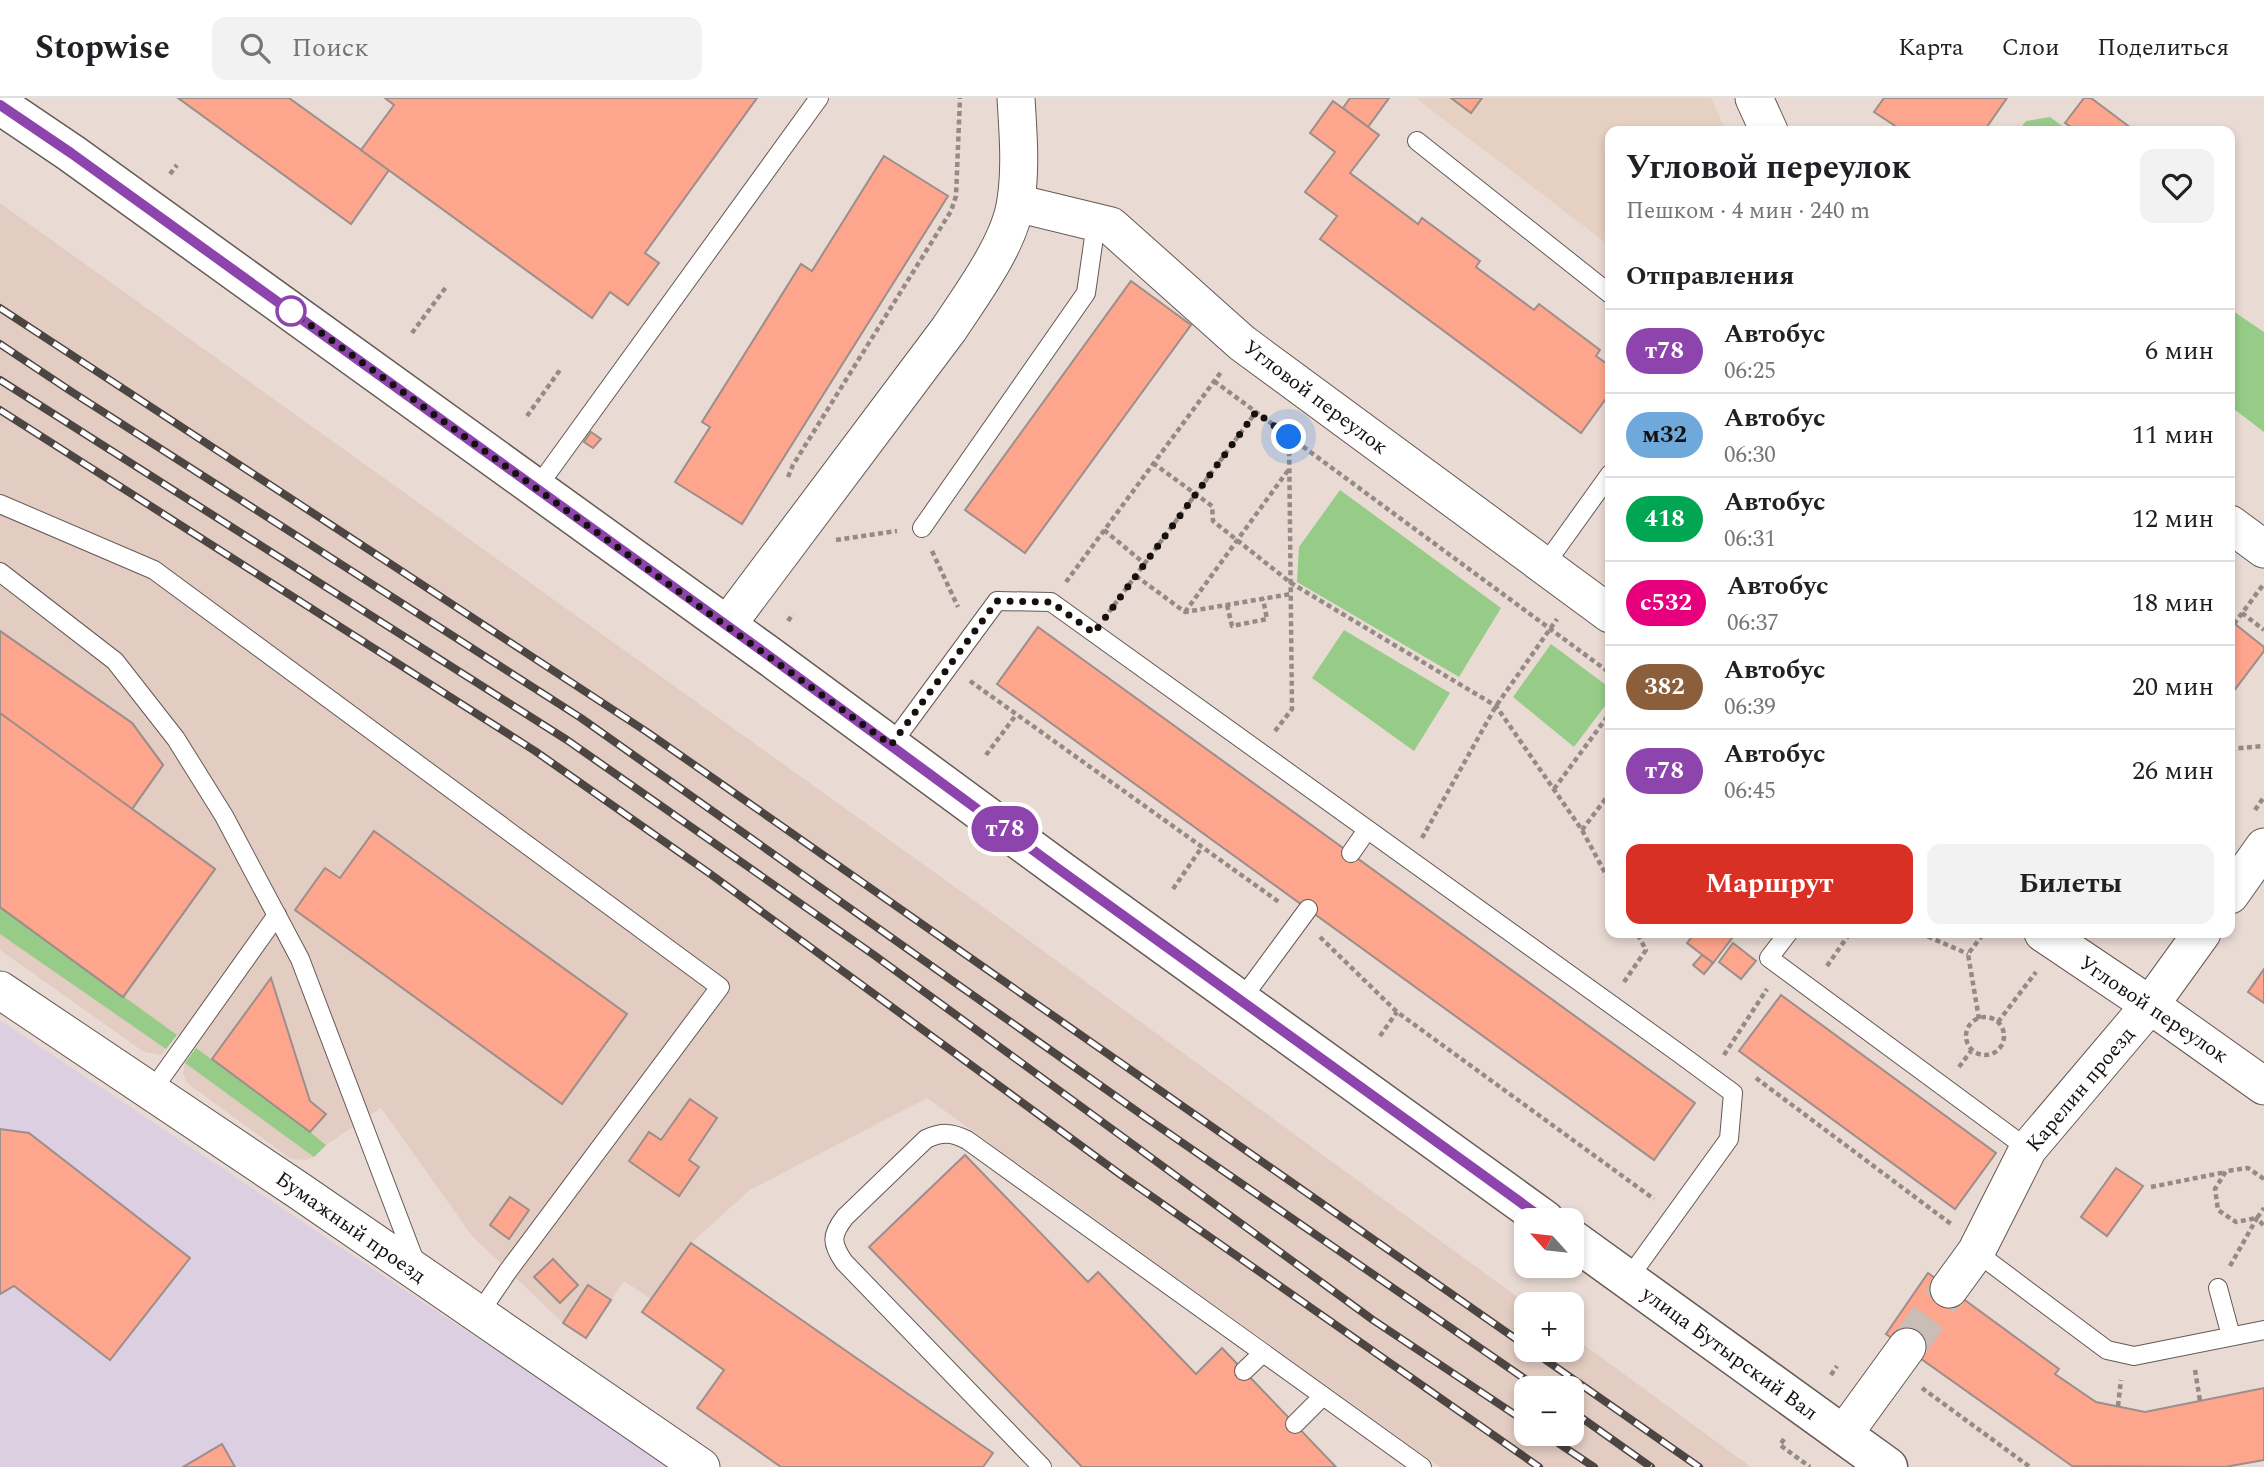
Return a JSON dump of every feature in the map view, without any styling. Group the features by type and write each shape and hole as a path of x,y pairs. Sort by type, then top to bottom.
{"street":[{"path":"727,625 950,329 1002,243 1016,203 1016,98"},
{"path":"1754,98 1767,126"},
{"path":"0,105 71,153 727,625 1528,1208"},
{"path":"0,118 71,153"},
{"name":"Угловой переулок","path":"1016,203 1111,226 1242,343 1605,610"},
{"path":"2235,528 2264,548"},
{"path":"2235,888 2264,847"},
{"name":"Угловой переулок","path":"2051,938 2264,1086"},
{"name":"Карелин проезд","path":"1949,1289 1968,1241 2028,1149 2150,1005 2198,938"},
{"name":"Бумажный проезд","path":"0,990 298,1189 701,1467"},
{"name":"улица Бутырский Вал","path":"1584,1248 1888,1467"},
{"path":"1843,1435 1900,1357"}],"lane":[{"path":"536,489 819,98"},
{"path":"1417,141 1605,290"},
{"path":"922,528 1086,293 1096,223"},
{"path":"1544,566 1605,481"},
{"path":"0,504 154,570 720,987 478,1315"},
{"path":"0,572 115,662 176,739 224,816 300,959 419,1274"},
{"path":"891,745 997,601 1051,602 1733,1093 1729,1139 1628,1279"},
{"path":"1351,853 1367,830"},
{"path":"1241,1000 1308,909"},
{"path":"151,1092 276,915"},
{"path":"1784,938 1769,958 2028,1149"},
{"path":"1042,1467 850,1269 835,1249 837,1227 926,1139 945,1133 967,1140 1422,1467"},
{"path":"1968,1241 2107,1350 2134,1356 2264,1330"},
{"path":"2218,1288 2231,1336"},
{"path":"1244,1371 1263,1353"},
{"path":"1294,1424 1323,1396"}],"path":[{"path":"784,489 793,465 951,211 956,196 960,98"},
{"path":"170,174 177,164"},
{"path":"412,333 446,287"},
{"path":"1051,602 1242,343"},
{"path":"527,416 560,370"},
{"path":"1214,382 1605,669"},
{"path":"1094,633 1256,412"},
{"path":"1259,752 1292,709 1289,437"},
{"path":"1153,463 1212,506 1213,522 1291,583 1496,706 1582,830 1605,873"},
{"path":"1185,612 1289,468"},
{"path":"784,547 922,528 971,636"},
{"path":"1104,530 1145,564"},
{"path":"1136,576 1185,612 1291,594"},
{"path":"2235,622 2264,584"},
{"path":"1227,605 1232,626 1267,619 1264,599"},
{"path":"2242,612 2264,630"},
{"path":"788,621 793,614"},
{"path":"1410,860 1496,706 1550,629"},
{"path":"986,755 1016,715"},
{"path":"1554,789 1605,720"},
{"path":"2235,749 2264,746"},
{"path":"1582,830 1605,800"},
{"path":"1173,889 1202,847"},
{"path":"1609,1004 1646,950 1640,938"},
{"path":"1811,989 1847,938"},
{"path":"1931,938 1968,954"},
{"path":"1979,1019 1968,954 1980,938"},
{"path":"1998,1022 2051,938"},
{"path":"1708,1075 1770,985"},
{"path":"1380,1036 1397,1012"},
{"path":"1984,1016 1998,1022 2004,1035 1999,1049 1985,1056 1971,1051 1965,1037 1970,1023 1979,1019 1984,1016"},
{"path":"1724,1054 1735,1062"},
{"path":"1746,1070 1968,1241"},
{"path":"2151,1187 2248,1168 2264,1179"},
{"path":"2226,1171 2215,1189 2218,1210 2236,1222 2257,1218"},
{"path":"2218,1288 2264,1208"},
{"path":"2257,1218 2264,1226"},
{"path":"1900,1357 2030,1467"},
{"path":"2193,1361 2200,1401"},
{"path":"1831,1375 1837,1367"},
{"path":"2118,1406 2121,1380"},
{"path":"1780,1445 1811,1467"}],"shaded area":[{"path":"1416,98 1711,98 1724,126 1605,126 1605,242"},
{"path":"0,203 1001,920 1514,1295 1514,1362 1584,1362 1584,1345 1751,1467 1440,1467 927,1098 750,1190 691,1243 651,1299 624,1281 586,1338 563,1323 472,1236 381,1108 326,1145 314,1157 307,1160 291,1159 187,1083 183,1074 185,1063 195,1048 187,1042 177,1035 161,1055 144,1052 0,950"},
{"path":"0,1020 424,1303 675,1467 0,1467"}],"green space":[{"path":"2050,117 2062,126 2022,126 2026,121"},
{"path":"2235,312 2264,332 2264,432 2235,410"},
{"path":"1340,490 1501,608 1459,677 1297,582 1299,547"},
{"path":"1344,630 1450,693 1414,751 1312,678"},
{"path":"1551,644 1605,684 1605,706 1574,747 1513,697"},
{"path":"0,907 177,1035 166,1049 0,934"},
{"path":"196,1048 326,1145 314,1157 185,1063"}],"building":[{"path":"178,98 289,98 389,170 351,224"},
{"path":"385,98 757,98 645,253 659,263 628,305 610,292 592,318 361,150 394,105"},
{"path":"1350,98 1389,98 1368,127 1343,108"},
{"path":"1451,98 1482,98 1471,113"},
{"path":"1884,98 2007,98 1987,126 1895,126 1874,112"},
{"path":"2084,98 2091,98 2128,126 2070,126 2065,123"},
{"path":"1333,101 1379,135 1350,173 1418,224 1422,218 1480,261 1476,267 1534,310 1539,304 1600,350 1596,356 1605,362 1605,400 1581,433 1320,239 1337,216 1305,192 1335,152 1310,133"},
{"path":"884,156 948,196 742,524 675,482 710,427 702,422 801,264 812,271"},
{"path":"1131,281 1191,325 1025,553 965,510"},
{"path":"591,432 601,439 593,448 584,442"},
{"path":"2235,624 2264,647 2264,651 2235,689"},
{"path":"1038,627 1695,1103 1654,1160 997,684"},
{"path":"0,631 132,723 163,765 132,809 0,713"},
{"path":"0,631 132,723 163,765 132,809 215,869 123,997 0,907"},
{"path":"0,713 215,869 123,997 0,907"},
{"path":"374,831 627,1014 562,1104 295,910 325,868 340,878"},
{"path":"1691,938 1732,938 1713,963 1687,943"},
{"path":"1733,943 1756,961 1741,979 1719,962"},
{"path":"1702,955 1713,963 1704,974 1693,965"},
{"path":"2264,969 2264,1003 2248,992"},
{"path":"271,978 310,1101 326,1114 310,1132 212,1059"},
{"path":"1781,995 1996,1153 1955,1209 1739,1051"},
{"path":"690,1099 717,1118 689,1160 699,1167 679,1196 629,1161 649,1132 661,1140"},
{"path":"0,1129 29,1133 190,1258 110,1360 14,1286 0,1294"},
{"path":"965,1155 1088,1282 1098,1272 1196,1374 1222,1348 1336,1467 1082,1467 869,1247"},
{"path":"2116,1168 2143,1186 2107,1236 2081,1217"},
{"path":"510,1197 529,1210 509,1239 490,1225"},
{"path":"691,1243 993,1453 983,1467 781,1467 697,1408 724,1370 642,1312"},
{"path":"553,1259 578,1285 560,1303 534,1277"},
{"path":"1928,1273 2059,1369 2055,1374 2096,1402 2145,1412 2264,1388 2264,1460 2225,1467 2072,1466 1886,1334"},
{"path":"588,1285 611,1300 586,1338 563,1323"},
{"path":"222,1444 235,1467 183,1467"}],"tunnel":[{"path":"1907,1347 1949,1289"}],"railway":[{"path":"0,308 647,732 1514,1338"},
{"path":"0,344 581,718 1145,1117 1521,1376"},
{"path":"0,380 567,740 874,955 1373,1320 1514,1414"},
{"path":"0,410 535,751 709,873 1121,1175 1539,1467"},
{"path":"1549,1362 1699,1467"},
{"path":"1584,1420 1651,1467"},
{"path":"1562,1446 1594,1467"}],"bus line":[{"name":"т78","path":"0,105 71,153 765,653 1528,1208"}],"route":[{"path":"291,311 891,745 997,601 1051,602 1094,633 1256,412 1289,437"}]}
